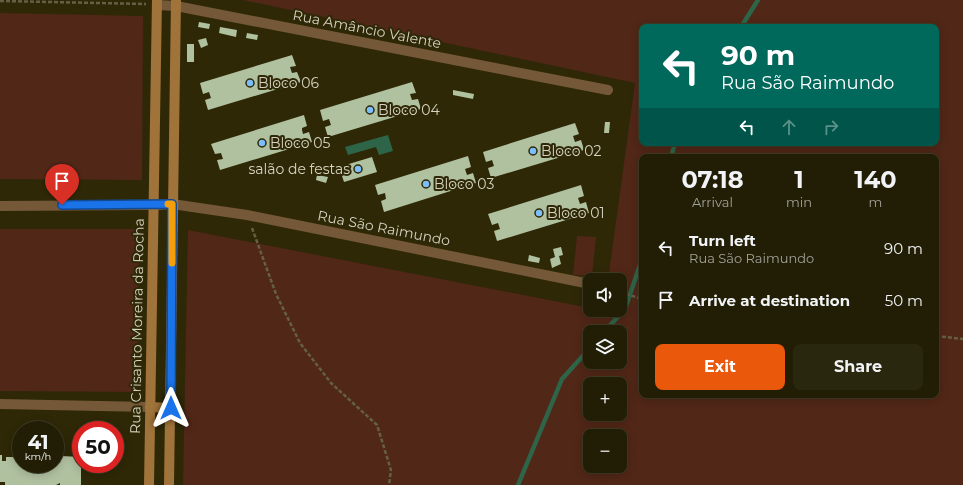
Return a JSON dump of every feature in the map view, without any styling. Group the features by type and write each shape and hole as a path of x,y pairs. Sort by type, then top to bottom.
{"main road":[{"name":"Rua Crisanto Moreira da Rocha","path":"149,485 157,2"},
{"path":"169,485 176,3"},
{"path":"153,205 172,204"},
{"path":"150,407 171,408"}],"street":[{"name":"Rua Amâncio Valente","path":"157,2 176,3 608,90"},
{"name":"Rua São Raimundo","path":"172,204 247,215 583,283"},
{"path":"0,206 153,205"},
{"path":"0,404 150,407"}],"path":[{"path":"0,1 157,2"},
{"path":"247,215 276,294 300,343 331,383 377,425 392,470 389,485"},
{"path":"627,294 639,298"},
{"path":"939,336 963,339"}],"shaded area":[{"path":"243,0 963,0 963,485 183,485 188,230 583,307 583,317 627,317 627,273 609,273 635,83"},
{"path":"0,13 143,16 142,180 0,179"},
{"path":"388,135 393,151 379,155 376,147 348,155 345,147"},
{"path":"0,229 139,229 137,392 0,391"},
{"path":"577,236 596,237 592,273 583,273 583,276 573,275"}],"building":[{"path":"199,22 210,24 209,29 198,27"},
{"path":"220,27 237,30 236,37 219,33"},
{"path":"247,33 258,35 257,40 246,38"},
{"path":"206,38 208,45 201,48 198,40"},
{"path":"187,44 194,44 194,62 187,62"},
{"name":"Bloco 06","path":"292,55 296,66 290,67 292,73 297,72 301,82 208,110 205,100 211,98 209,92 203,94 200,83"},
{"name":"Bloco 04","path":"412,82 416,93 410,94 412,100 418,99 421,109 328,137 325,127 331,125 329,119 323,121 320,110"},
{"path":"453,90 474,94 473,99 453,95"},
{"name":"Bloco 05","path":"304,115 307,126 302,128 303,134 309,132 312,142 220,170 217,160 223,159 221,153 215,154 211,144"},
{"path":"605,122 610,122 609,133 604,133"},
{"name":"Bloco 02","path":"575,123 579,134 573,136 575,142 581,140 584,150 491,178 488,168 494,166 492,160 486,162 483,152"},
{"name":"Bloco 03","path":"468,156 471,167 465,169 467,175 473,173 476,183 384,212 381,201 386,199 385,193 378,195 375,185"},
{"name":"salão de festas","path":"372,157 377,172 344,182 339,167"},
{"path":"317,175 328,177 326,183 316,180"},
{"name":"Bloco 01","path":"581,185 584,196 578,198 580,204 586,202 589,213 497,241 494,231 500,229 498,223 492,225 488,214"},
{"path":"561,247 563,255 559,256 561,264 552,268 550,259 555,257 553,249"},
{"path":"529,255 540,258 539,263 528,261"},
{"path":"0,455 2,455 2,461 6,461 6,457 12,457 12,473 64,473 64,456 72,457 72,473 81,473 81,485 60,485 60,483 56,485 5,485 5,482 0,482"}],"waterway":[{"path":"743,24 758,0"},
{"path":"672,154 674,146"},
{"path":"610,325 625,309 639,268"},
{"path":"518,485 562,379 583,356"}],"slow traffic":[{"path":"168,204 172,204 172,263"}],"place":[{"name":"Bloco 06","path":"250,83"},
{"name":"Bloco 04","path":"370,110"},
{"name":"Bloco 05","path":"262,143"},
{"name":"Bloco 02","path":"533,151"},
{"name":"salão de festas","path":"358,169"},
{"name":"Bloco 03","path":"426,184"},
{"name":"Bloco 01","path":"539,213"}],"route":[{"path":"62,205 172,204 171,408"}]}
